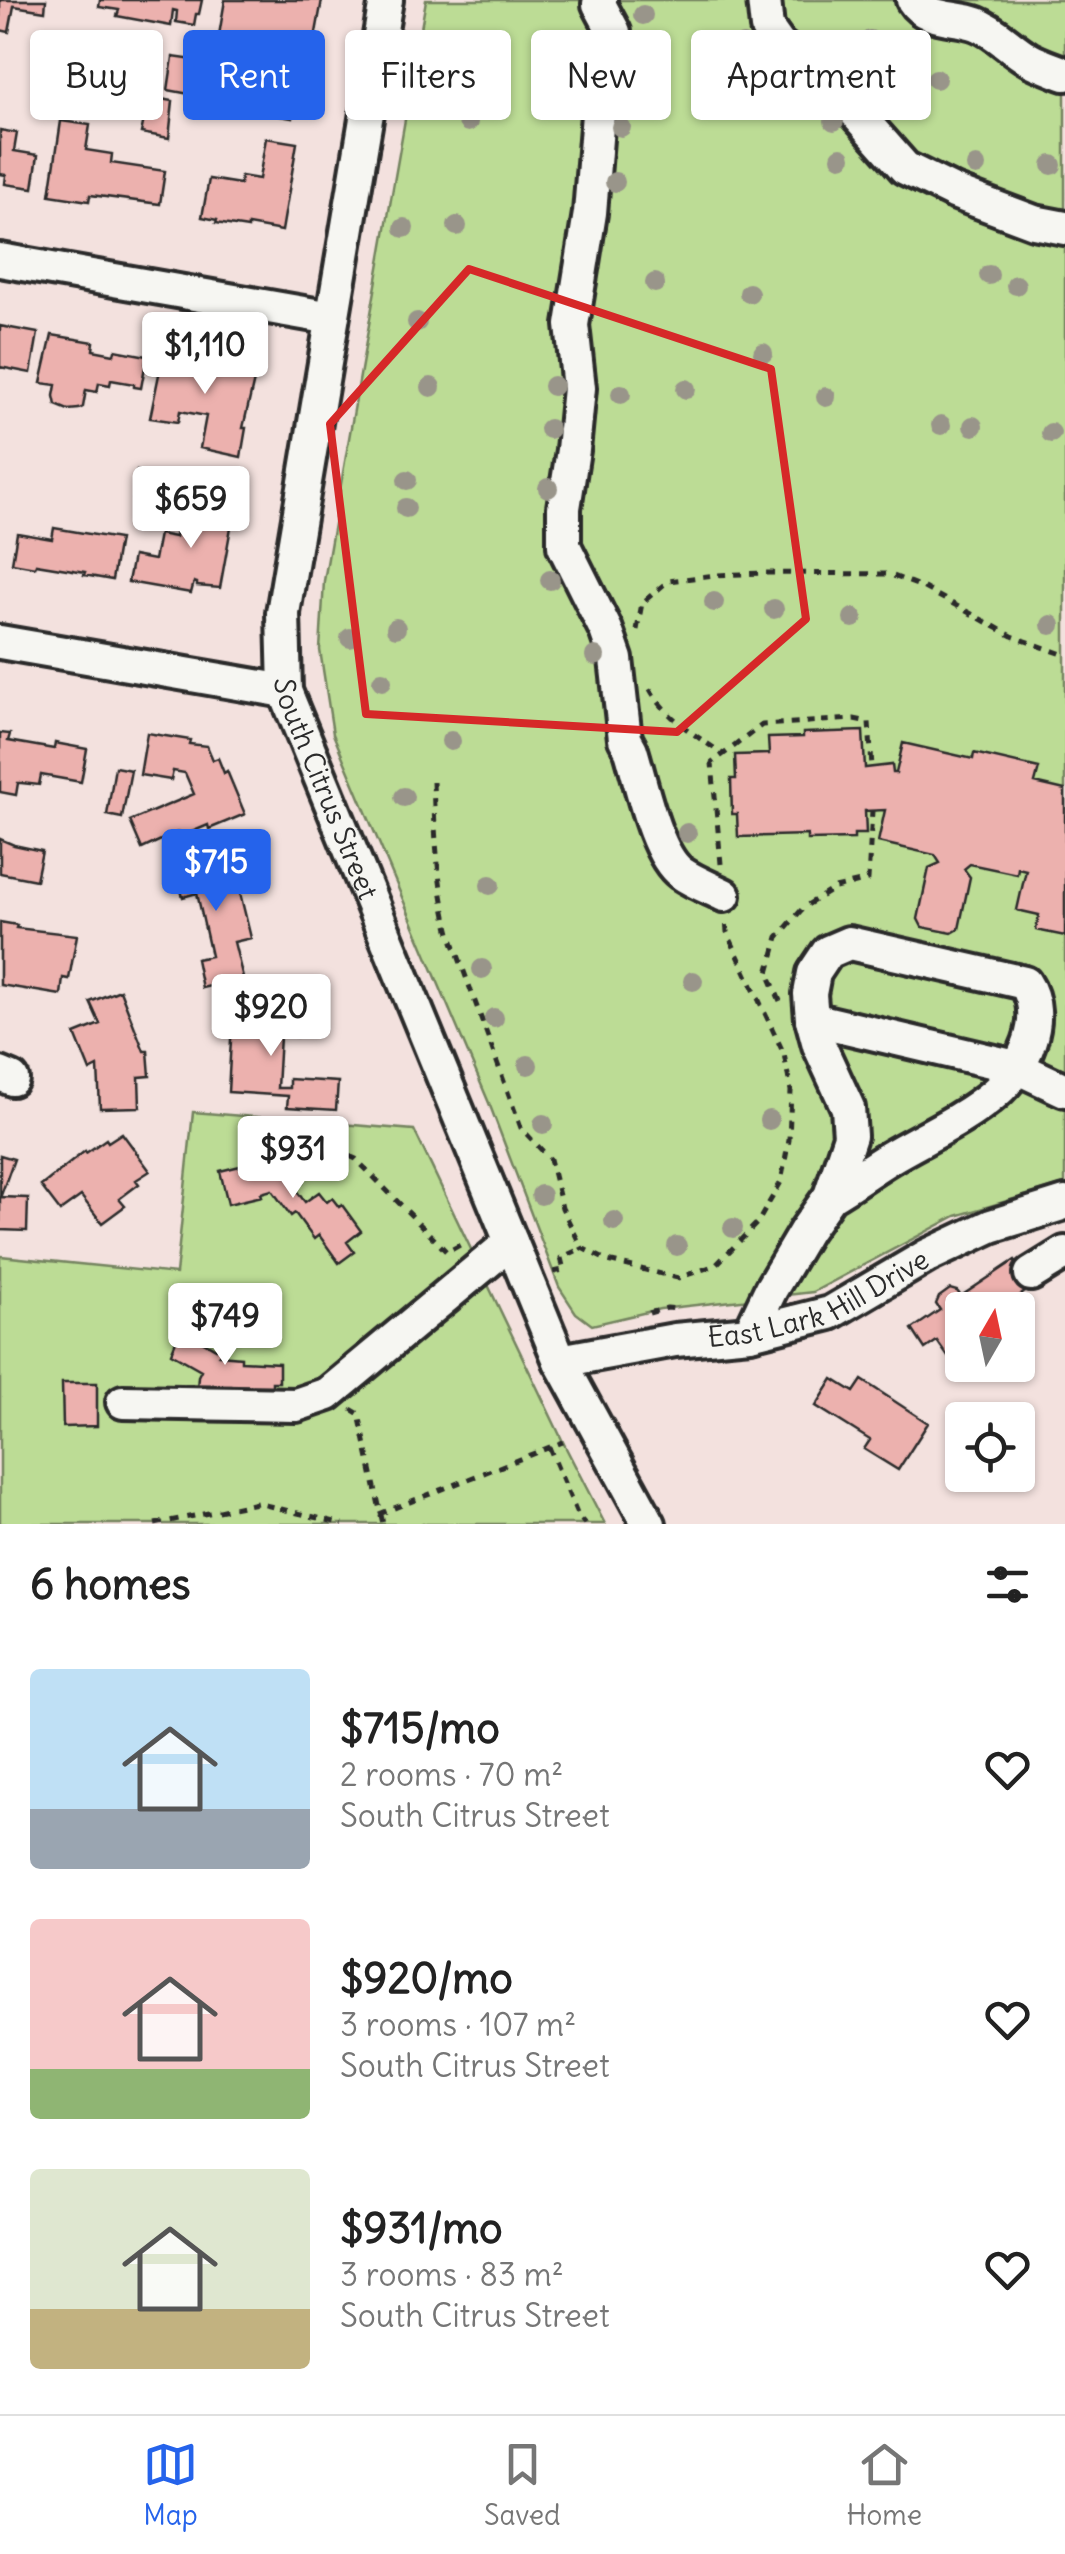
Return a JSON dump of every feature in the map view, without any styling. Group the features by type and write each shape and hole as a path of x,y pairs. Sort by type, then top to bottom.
{"street":[{"name":"South Citrus Street","path":"386,0 283,613 285,690 560,1361 649,1524"},
{"path":"600,0 614,32 601,77 590,213 572,325 579,388 564,508 564,546 616,659 624,739 666,857 681,873 724,895"},
{"path":"764,0 766,28 779,45 836,90 905,168 954,192 1034,222 1065,228"},
{"path":"913,0 918,9 996,32 1026,58 1065,74"},
{"path":"0,260 332,318"},
{"path":"0,642 285,690"},
{"path":"750,1333 771,1289 830,1196 850,1136 848,1108 819,1045 812,1019 810,994 814,973 828,952 849,943 1025,983 1033,995 1030,1041 997,1092 953,1123 830,1196"},
{"path":"812,1019 1016,1067 1065,1090"},
{"name":"East Lark Hill Drive","path":"560,1361 675,1340 750,1333 830,1313 927,1256 991,1226 1065,1203"},
{"path":"123,1402 296,1405 328,1394 512,1242"},
{"path":"1031,1274 1065,1253"}],"path":[{"path":"637,632 642,603 668,581 764,572 888,574 1012,636 1065,655"},
{"path":"648,684 659,706 723,754"},
{"path":"433,782 435,856 450,933 521,1128 550,1159 562,1208 582,1248 608,1261 678,1278 716,1265 758,1222 781,1182 789,1140 792,1091 784,1054 727,932 712,762 762,725 854,719 869,722 872,768"},
{"path":"782,1006 768,973 778,937 804,907 835,888 868,880 872,811"},
{"path":"290,1140 304,1136 356,1160 447,1252 468,1242"},
{"path":"553,1272 564,1270 561,1258 582,1248"},
{"path":"649,1313 684,1309"},
{"path":"328,1394 359,1414 383,1524"},
{"path":"379,1514 563,1442"},
{"path":"549,1447 585,1524"},
{"path":"154,1524 257,1503 343,1524"}],"highlighted area":[{"path":"469,269 771,369 806,619 677,732 366,714 330,424"}],"green space":[{"path":"426,0 1065,0 1065,1184 956,1216 813,1292 660,1309 592,1325 576,1313 559,1287 489,1103 333,734 320,650 324,581 405,120 511,120 511,30 421,30"},
{"path":"193,1112 414,1130 605,1524 0,1524 0,1256 176,1274"}],"building":[{"path":"0,0 46,0 45,11 14,6 9,32 0,30"},
{"path":"100,0 202,0 194,25 176,22 177,11 173,10 171,26 117,16 119,10 99,7"},
{"path":"225,0 322,0 317,30 220,30"},
{"path":"173,57 183,58 183,93 168,90"},
{"path":"163,99 173,101 169,138 141,133 144,120 163,120"},
{"path":"61,121 90,125 86,150 112,154 111,163 165,171 160,204 90,195 89,201 50,195"},
{"path":"0,130 17,133 14,151 38,155 33,188 5,184 6,175 0,174"},
{"path":"266,138 297,143 282,231 216,223 217,220 202,217 209,179 240,184 241,176 259,179"},
{"path":"0,326 38,333 31,373 0,367"},
{"path":"52,335 94,342 93,350 147,356 141,388 111,380 110,385 99,383 97,392 86,390 83,407 79,409 56,405 56,385 41,383"},
{"path":"162,347 240,365 238,374 255,376 241,457 200,448 206,416 180,411 178,422 150,418"},
{"path":"137,471 173,476 168,506 133,500"},
{"path":"203,492 242,499 240,506 235,505 220,588 197,586 194,582 191,593 128,582 133,556 154,560 159,534 175,537 176,530 192,533"},
{"path":"54,528 119,539 112,580 84,575 85,572 12,563 17,533 52,539"},
{"path":"863,731 865,768 892,765 896,773 903,743 973,759 974,753 1039,768 1035,783 1065,790 1065,936 1036,930 1039,915 1017,910 1026,870 1018,868 1017,874 970,864 964,869 970,877 959,929 952,933 922,927 918,919 929,868 940,863 935,855 878,842 885,810 865,811 866,834 854,834 854,839 807,840 807,835 738,837 737,814 732,814 735,755 769,754 768,738"},
{"path":"0,733 10,734 8,741 54,749 55,743 87,749 81,782 41,775 39,785 18,783 16,795 0,792"},
{"path":"147,733 207,746 213,760 218,758 224,773 227,771 245,814 180,837 178,832 142,849 130,821 194,794 185,773 173,771 171,780 140,775"},
{"path":"115,767 131,770 122,818 107,815"},
{"path":"0,839 42,851 36,880 0,873"},
{"path":"230,852 251,938 234,942 243,978 202,988 196,959 211,956 197,893 183,897 180,887 175,885 175,862"},
{"path":"0,922 17,925 16,928 77,935 69,979 63,978 61,995 0,985"},
{"path":"120,990 144,1051 148,1051 150,1076 139,1077 140,1107 100,1108 98,1067 90,1071 75,1034 100,1024 90,1002"},
{"path":"233,1005 298,1009 296,1037 280,1036 277,1088 289,1088 289,1079 338,1082 336,1110 287,1107 288,1096 228,1092"},
{"path":"122,1133 150,1171 119,1199 125,1206 102,1223 81,1196 60,1211 41,1186 85,1151"},
{"path":"0,1155 14,1159 0,1198"},
{"path":"297,1155 303,1183 292,1185 305,1202 319,1192 327,1202 332,1198 361,1231 347,1242 354,1252 339,1263 319,1235 314,1239 272,1190 228,1204 220,1171"},
{"path":"0,1197 28,1198 27,1231 0,1230"},
{"path":"1015,1260 1033,1287 1025,1292 967,1292"},
{"path":"945,1293 945,1352 937,1341 925,1349 912,1329 940,1310 936,1304"},
{"path":"181,1329 216,1349 218,1346 223,1350 219,1355 241,1357 241,1361 279,1363 279,1382 272,1382 272,1395 229,1393 230,1385 222,1385 222,1390 197,1389 201,1370 171,1353"},
{"path":"833,1379 854,1392 862,1380 928,1423 898,1470 864,1449 870,1440 816,1406"},
{"path":"62,1383 97,1383 97,1426 63,1427"}]}
